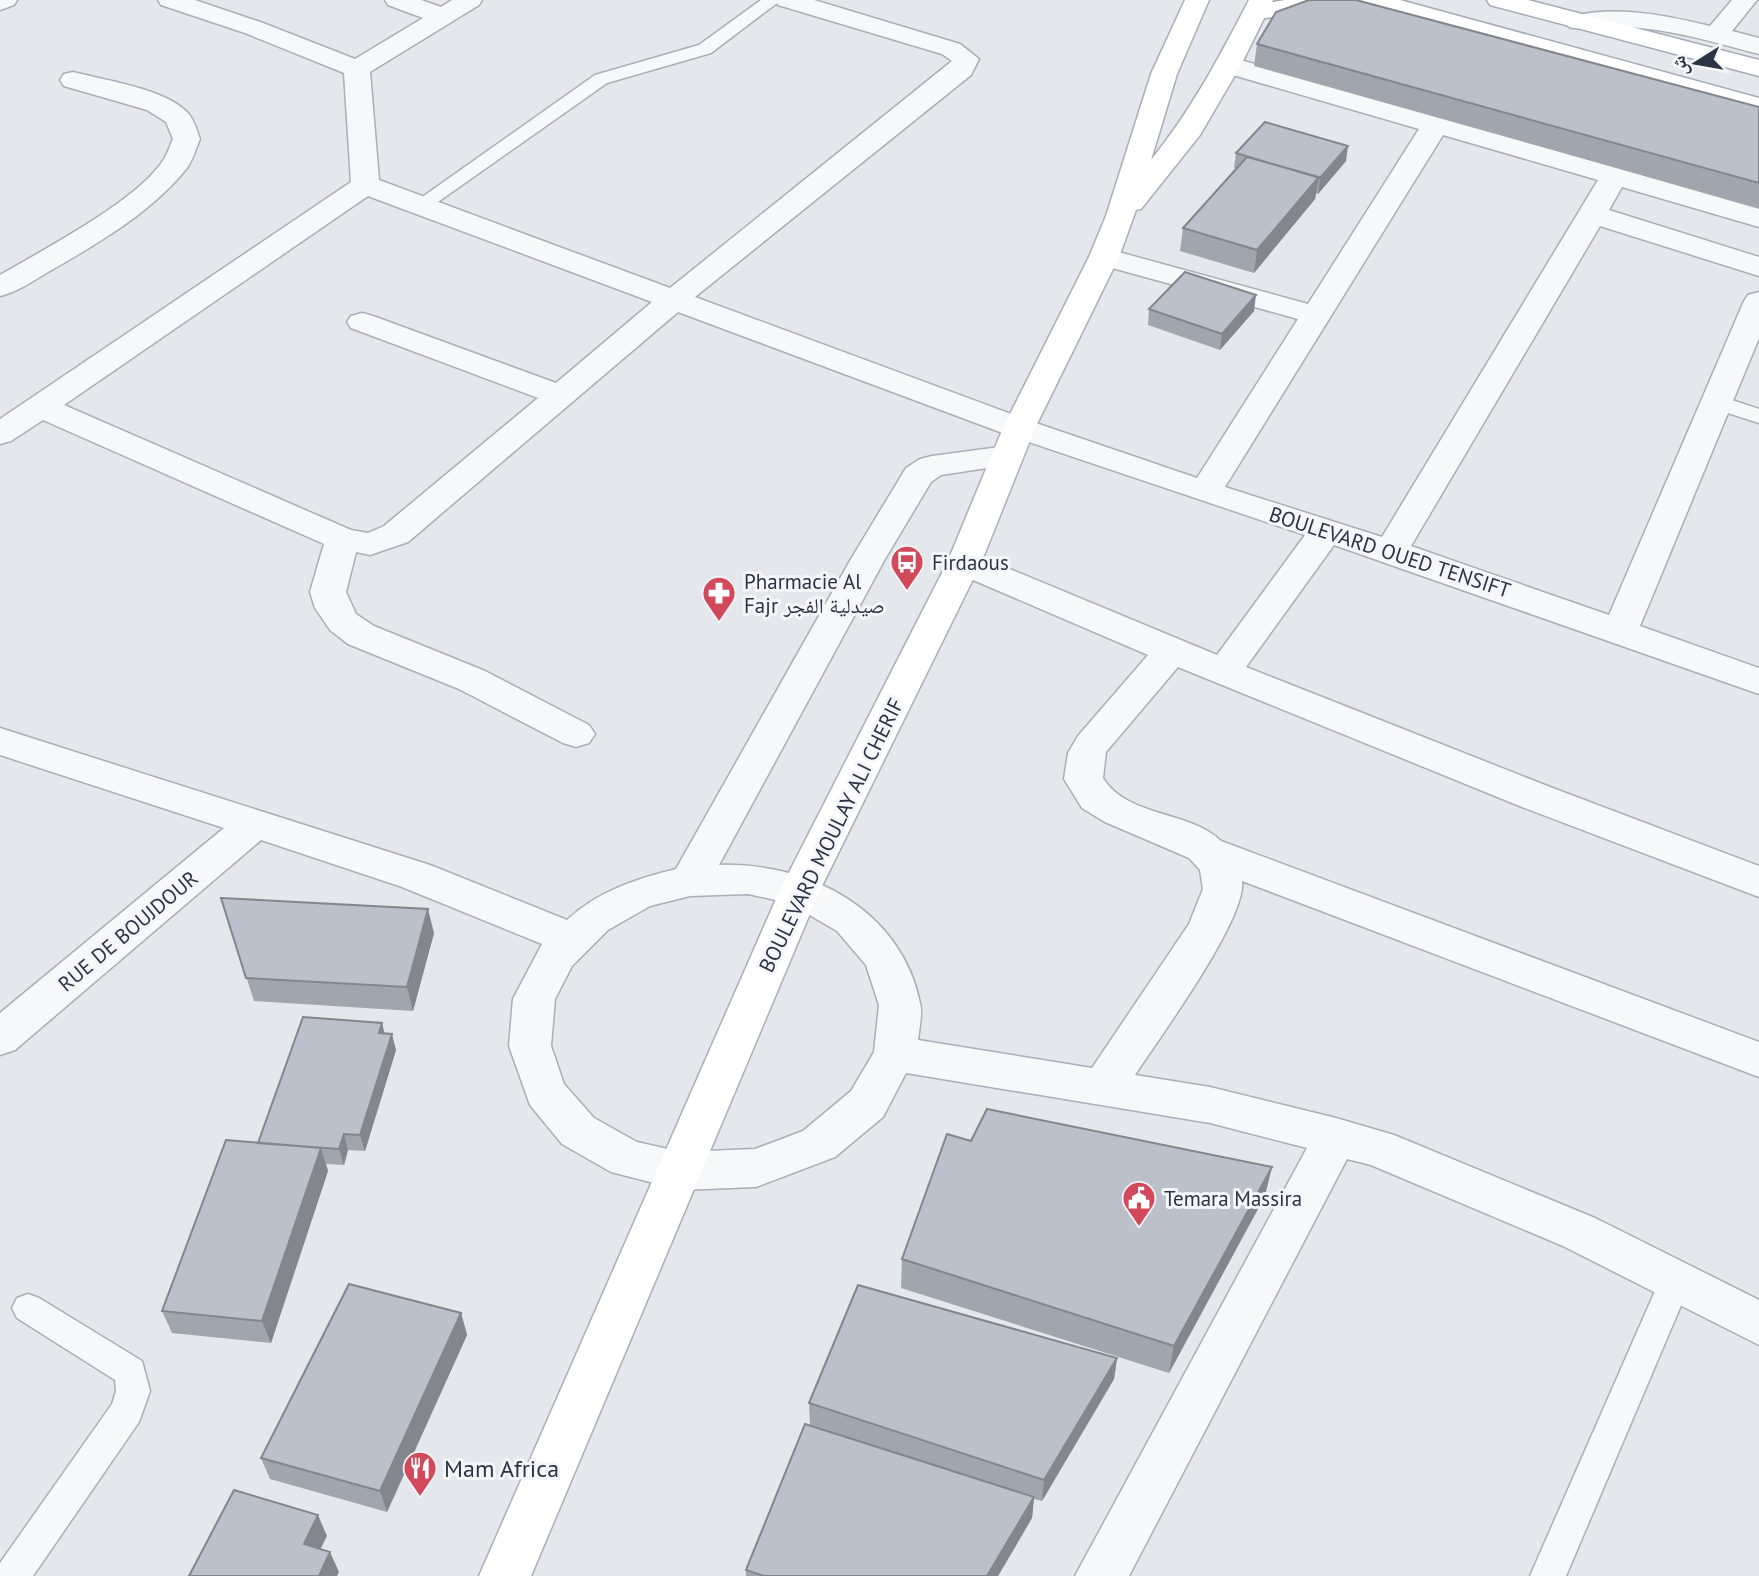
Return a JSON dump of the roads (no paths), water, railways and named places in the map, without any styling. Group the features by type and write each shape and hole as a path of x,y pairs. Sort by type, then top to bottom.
{"main road":[{"path":"1259,6 1351,0"},
{"path":"1372,0 1759,106"},
{"path":"1499,0 1759,68"},
{"name":"BOULEVARD MOULAY ALI CHERIF","path":"505,1576 800,890 964,562 1013,442 1104,257 1120,216 1164,74 1190,5"},
{"name":"BOULEVARD MOULAY ALI CHERIF","path":"1120,216 1186,135 1259,6"}],"street":[{"path":"0,2 5,0"},
{"path":"170,0 254,28 357,69"},
{"path":"397,0 443,16"},
{"path":"357,69 470,0"},
{"path":"41,407 343,539 370,544 396,534 672,301 962,69 964,64 962,55 951,49 787,0"},
{"path":"1716,36 1745,0"},
{"path":"1578,22 1617,17 1759,46"},
{"path":"1228,65 1759,218"},
{"path":"0,435 365,185 357,69"},
{"path":"0,288 145,197 169,175 188,144 186,131 178,118 150,102 73,80"},
{"path":"1205,492 1436,124"},
{"path":"1391,551 1615,176"},
{"name":"BOULEVARD OUED TENSIFT","path":"365,185 672,301 1013,442 1205,492 1327,530 1759,681"},
{"path":"1592,214 1759,267"},
{"path":"1104,257 1316,315"},
{"path":"1620,631 1759,303"},
{"path":"362,322 560,394"},
{"path":"690,881 904,494 918,475 932,466 1013,442"},
{"path":"1225,670 1327,530"},
{"path":"343,539 328,592 333,608 343,622 361,635 472,680 576,733"},
{"path":"964,562 1340,719 1759,882"},
{"path":"1172,651 1087,751 1082,773 1088,792 1108,807 1192,841 1211,853 1759,1060"},
{"path":"0,741 416,876 573,939"},
{"name":"RUE DE BOUJDOUR","path":"0,1038 256,823"},
{"path":"1102,1089 1206,930 1223,889 1222,870 1211,853"},
{"path":"748,879 800,890 851,920 884,958 900,1005 895,1054 867,1104 819,1144 756,1168 681,1171 627,1159 578,1132 545,1092 530,1046 534,999 557,955 594,919 638,894 690,881 748,879"},
{"path":"895,1054 1209,1105 1378,1148 1579,1232 1759,1324"},
{"path":"1101,1576 1336,1136"}],"lane":[{"path":"421,205 601,79 705,50 772,0"},
{"path":"1717,402 1759,416"},
{"path":"1548,1576 1675,1282"},
{"path":"12,1576 127,1410 133,1391 130,1372 28,1308"}],"place":[{"name":"Firdaous","path":"907,592"},
{"name":"Pharmacie Al Fajr صيدلية الفجر","path":"719,623"},
{"name":"Temara Massira","path":"1139,1228"},
{"name":"Mam Africa","path":"420,1498"}]}
